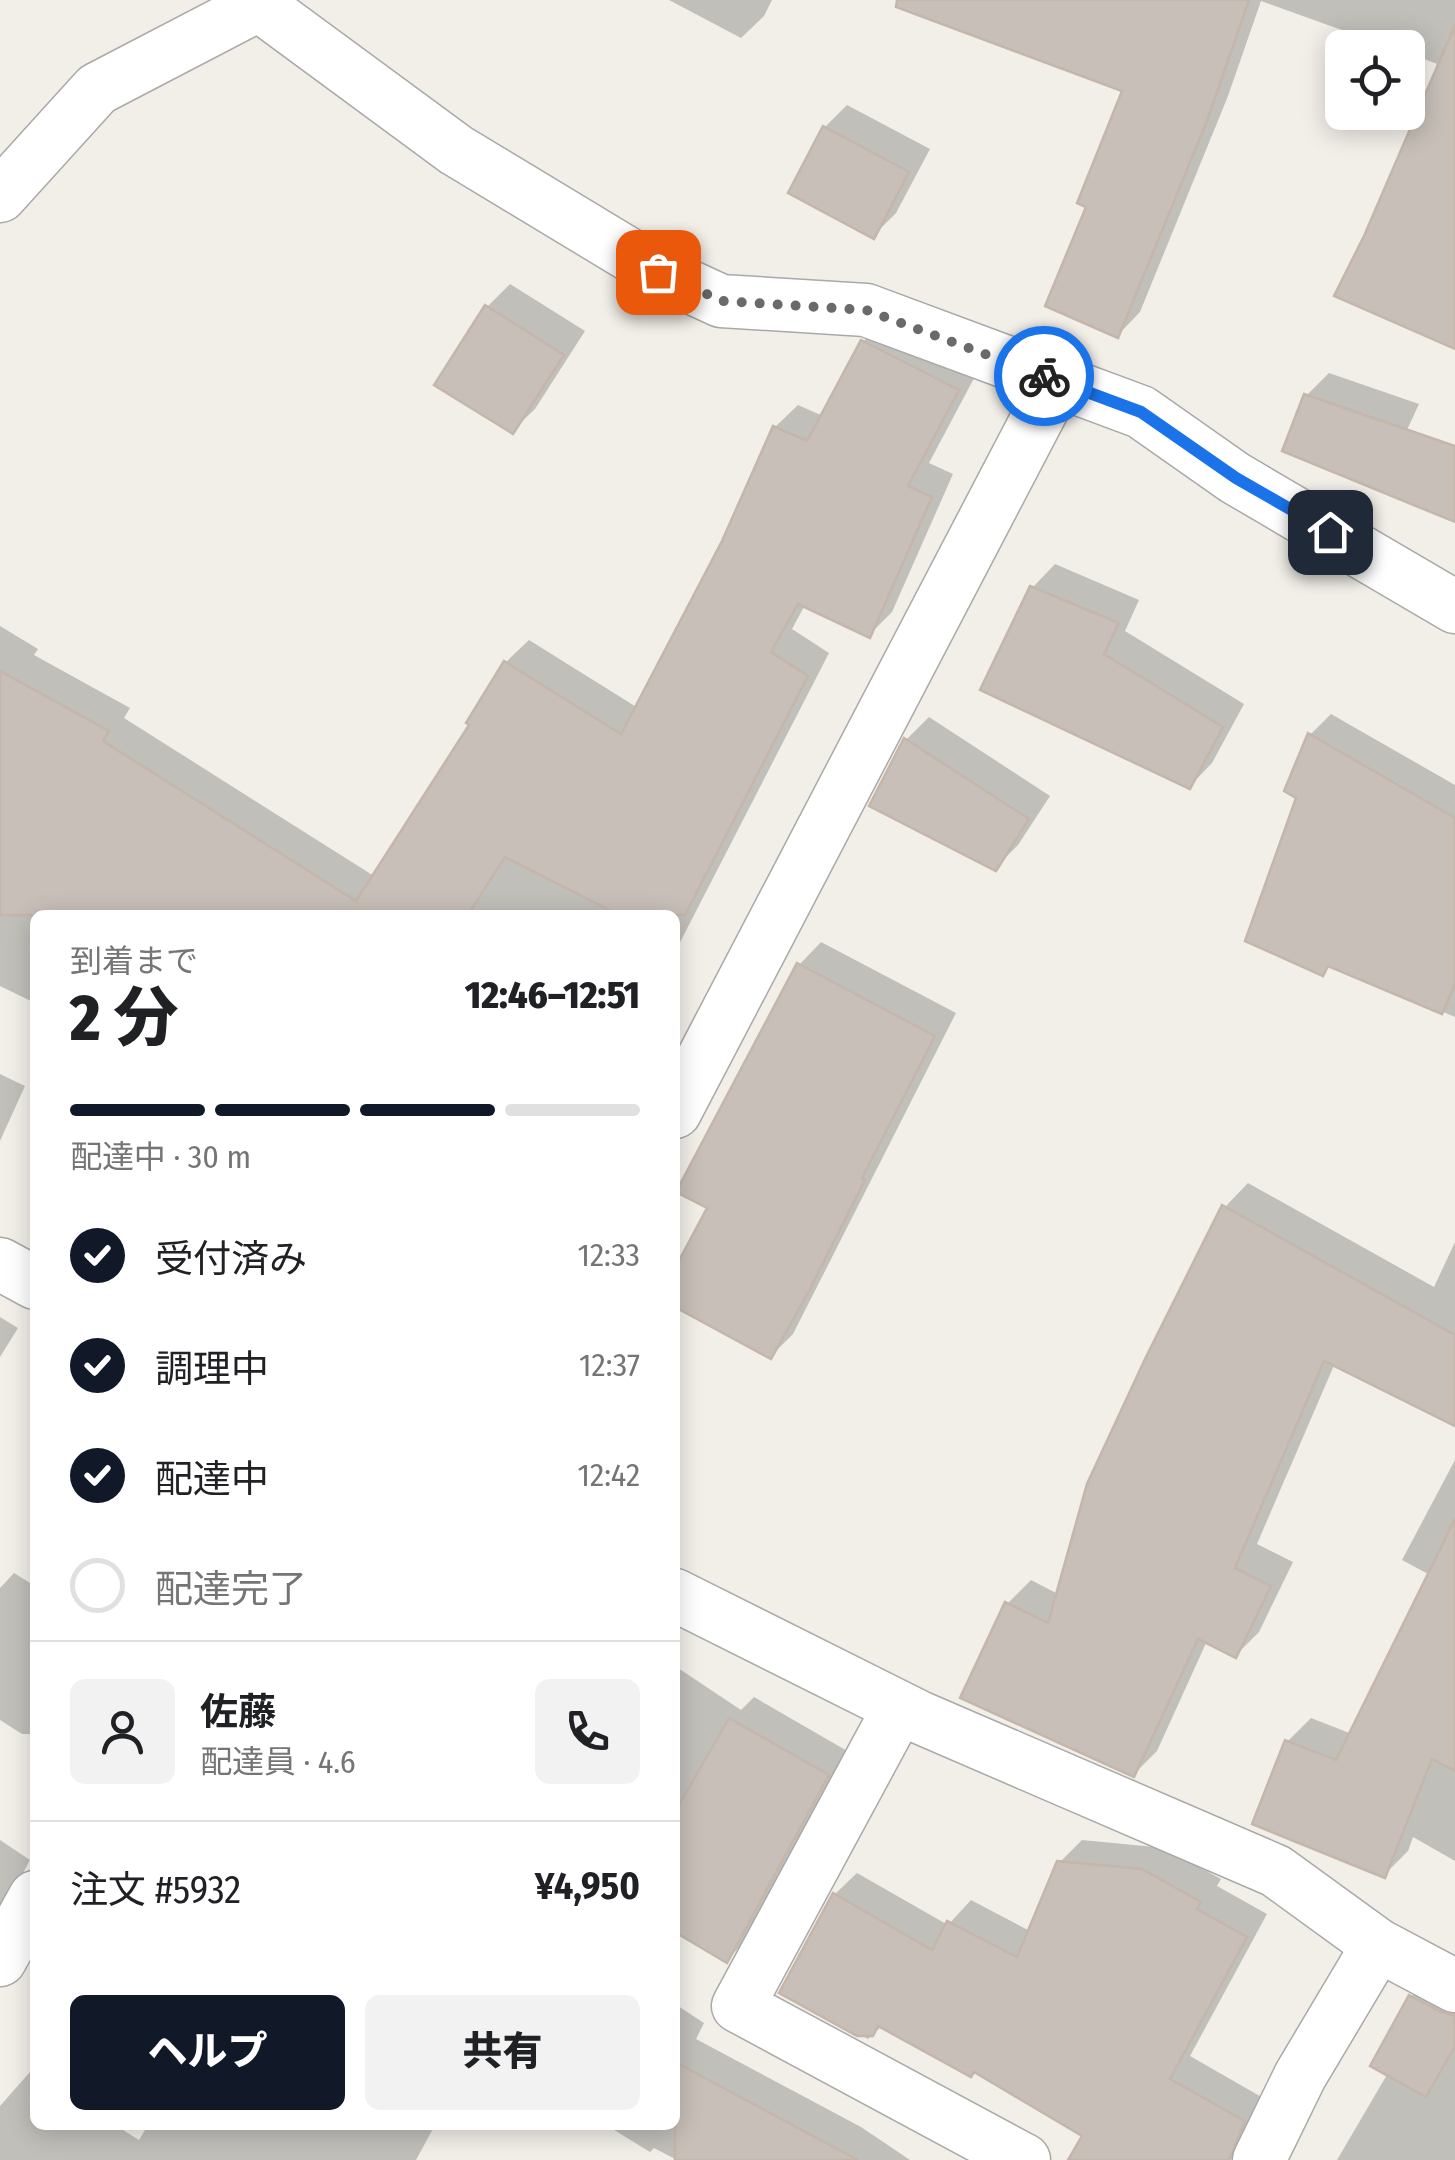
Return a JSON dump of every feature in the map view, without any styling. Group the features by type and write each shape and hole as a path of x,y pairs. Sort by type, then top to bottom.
{"street":[{"path":"0,196 97,89 263,2 456,150 658,272 722,301 866,310 1141,412 1236,478 1455,607"},
{"path":"680,1102 1057,381"},
{"path":"0,1264 30,1280"},
{"path":"680,1597 900,1708 1276,1872 1378,1945 1455,1986"},
{"path":"900,1708 738,2006 1024,2160"},
{"path":"0,1960 30,1906"},
{"path":"1258,2160 1300,2076 1378,1945"}],"building":[{"path":"897,0 1249,0 1207,121 1118,338 1045,306 1086,207 1077,203 1122,91 896,7"},
{"path":"1455,25 1455,349 1334,296 1410,130 1425,130 1425,95"},
{"path":"823,126 909,172 874,239 788,193"},
{"path":"485,305 564,355 513,434 434,385"},
{"path":"861,340 959,390 908,486 932,497 870,638 798,604 771,652 808,676 685,915 680,915 680,910 609,910 505,857 471,910 30,910 30,915 0,915 0,671 109,731 103,741 356,901 469,725 466,723 504,661 621,734 722,541 773,426 807,441"},
{"path":"1304,394 1455,446 1455,522 1282,451"},
{"path":"1030,586 1119,623 1104,654 1223,727 1190,789 980,690"},
{"path":"1308,733 1455,818 1455,984 1442,1014 1328,966 1323,976 1245,941 1296,798 1284,791"},
{"path":"904,738 1029,819 996,871 869,806"},
{"path":"797,963 935,1036 810,1289 771,1359 680,1310 680,1259 707,1208 680,1194 680,1184"},
{"path":"1222,1205 1455,1335 1455,1426 1324,1361 1235,1568 1271,1586 1236,1658 1198,1639 1134,1777 960,1698 1005,1602 1048,1623 1087,1484"},
{"path":"1455,1519 1455,1771 1432,1759 1385,1878 1252,1824 1285,1740 1336,1760"},
{"path":"729,1718 829,1775 727,1963 680,1935 680,1803"},
{"path":"1057,1861 1142,1869 1201,1902 1197,1909 1247,1937 1170,2079 1245,2121 1229,2160 1068,2160 1082,2136 974,2072 971,2077 878,2026 873,2036 857,2036 779,1993 833,1893 932,1950 947,1921 1017,1957"},
{"path":"1409,1995 1455,2016 1455,2046 1426,2097 1370,2066"},
{"path":"680,2065 858,2160 675,2160 675,2130 680,2130"}],"way so far":[{"path":"658,272 722,301 866,310 1044,376"}],"route":[{"path":"1044,376 1141,412 1236,478 1330,532"}]}
